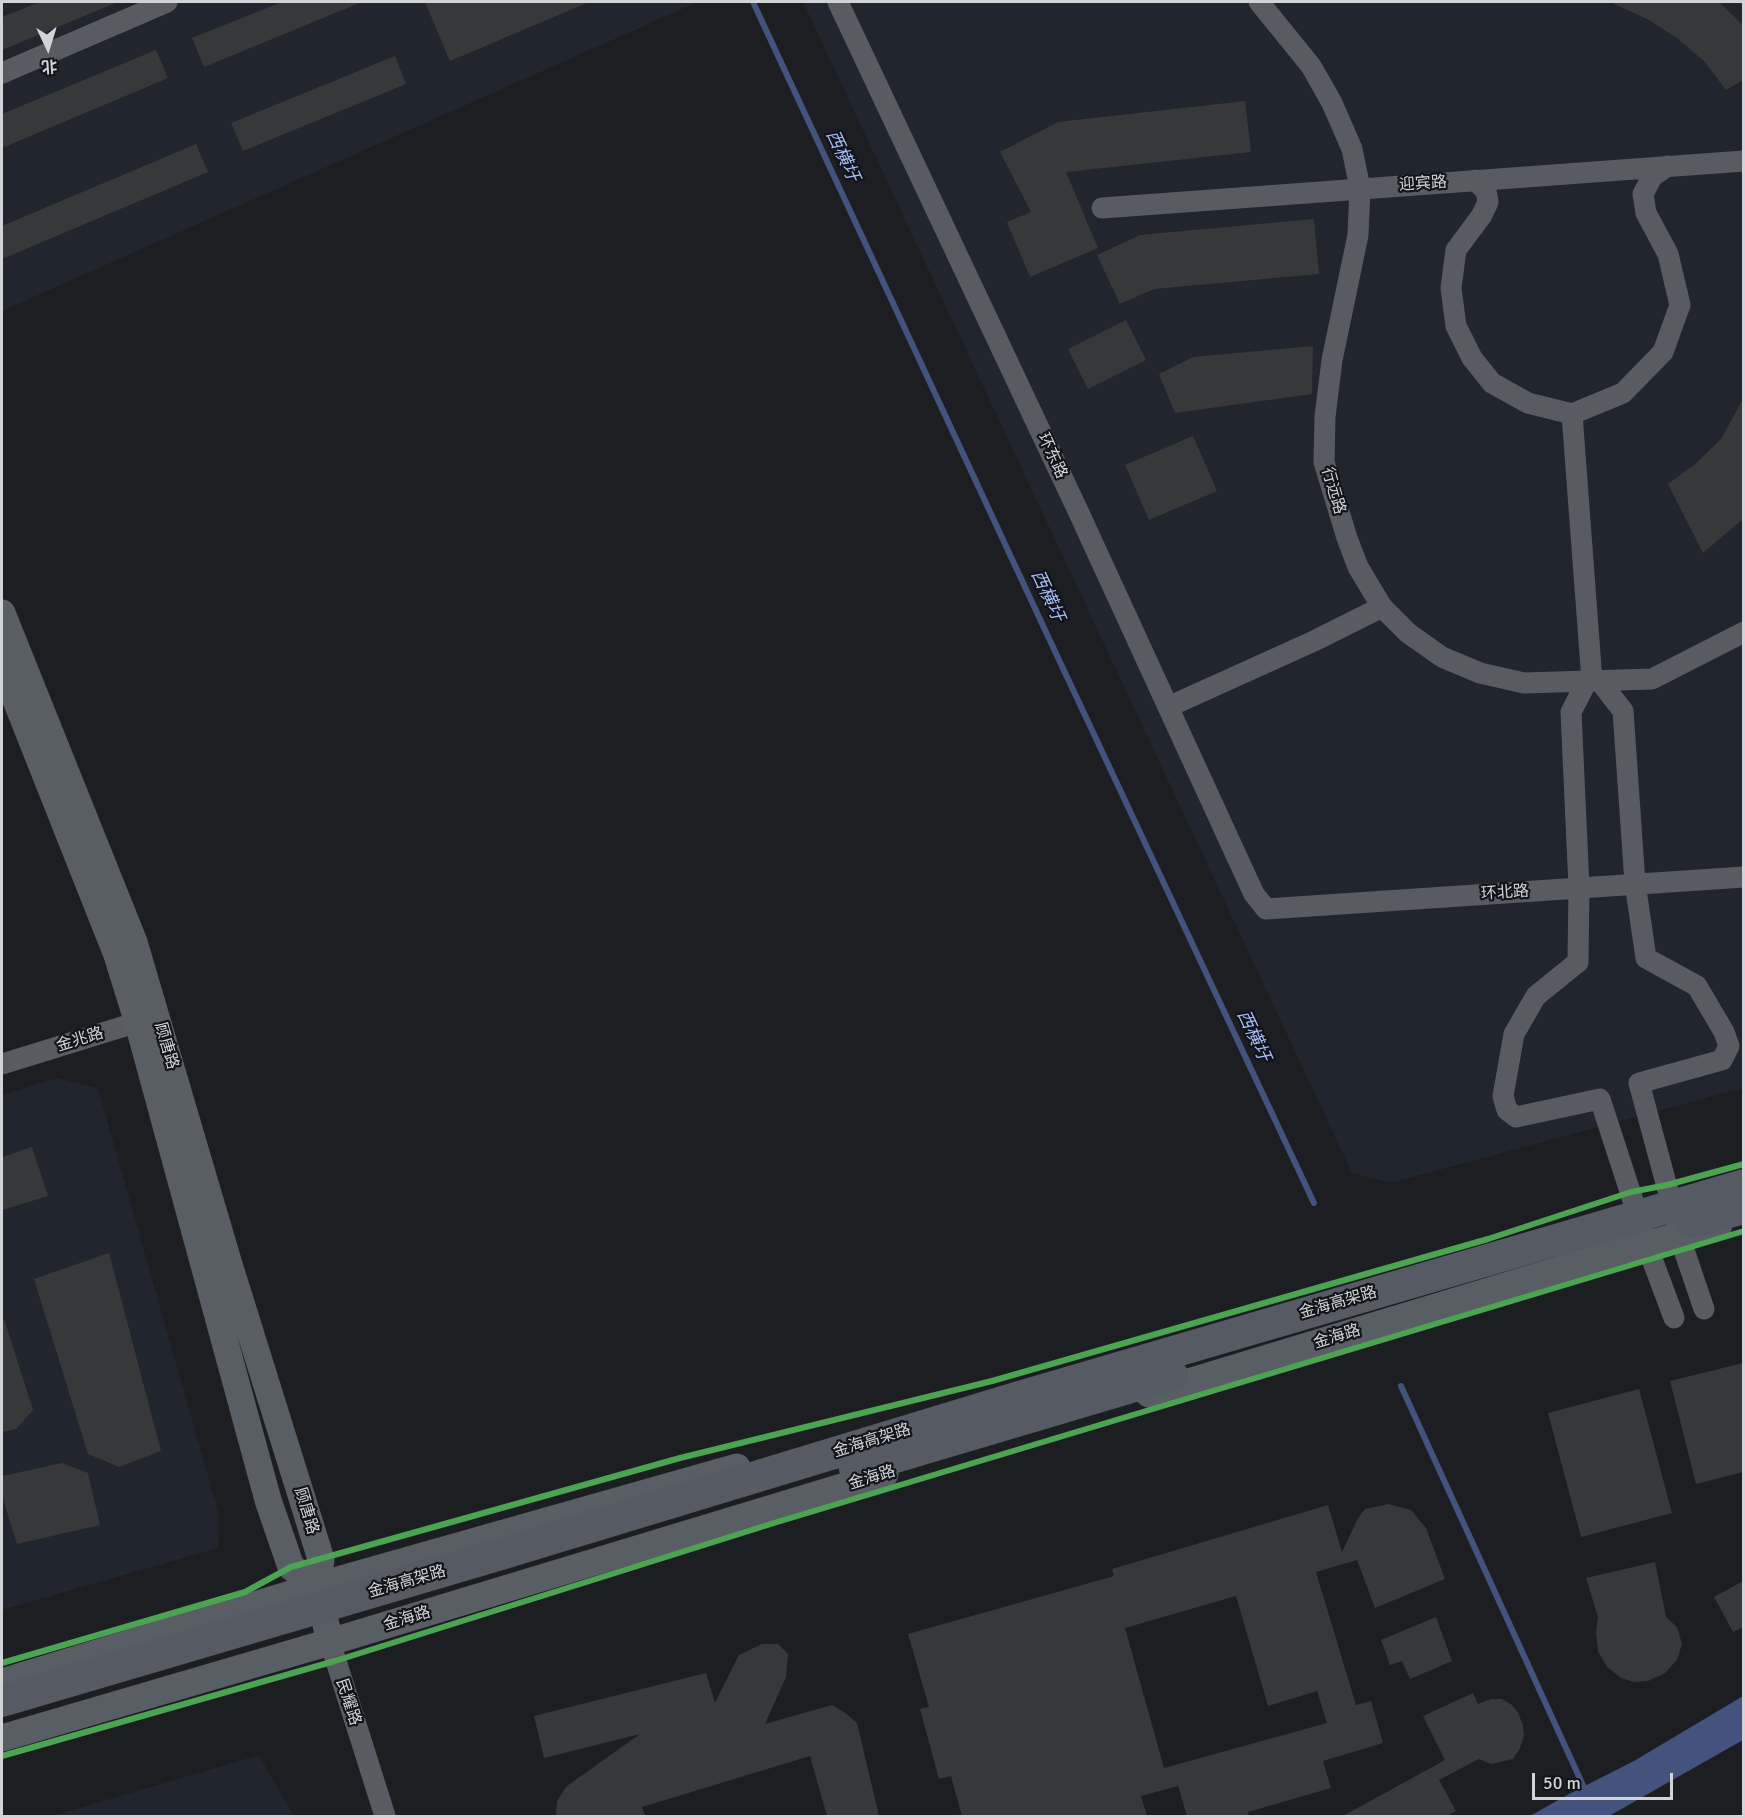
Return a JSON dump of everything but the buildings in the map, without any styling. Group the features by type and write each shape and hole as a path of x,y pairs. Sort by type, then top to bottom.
{"highway":[{"name":"金海高架路","path":"2,1701 487,1558 1019,1397 1743,1185"},
{"name":"金海高架路","path":"2,1718 429,1596 1594,1247 1743,1208"}],"main road":[{"name":"顾唐路","path":"2,613 134,942 147,1019"},
{"name":"顾唐路","path":"2,665 117,955 147,1019 232,1272 321,1559 317,1586"},
{"path":"2,1682 317,1586 867,1430 1606,1212 1636,1207 1743,1176"},
{"name":"金海路","path":"2,1738 330,1642 1648,1244 1743,1219"},
{"name":"民耀路","path":"317,1586 330,1642"}],"street":[{"path":"2,73 167,2"},
{"name":"环东路","path":"838,2 1254,894 1266,909"},
{"name":"行远路","path":"1259,2 1311,66 1327,94 1352,149 1360,188 1358,235 1332,360 1325,417 1324,462 1358,567 1382,607 1408,633 1442,657 1480,673 1524,683 1652,679 1743,632"},
{"name":"迎宾路","path":"1102,208 1743,161"},
{"path":"1475,180 1486,191 1488,202 1456,250 1451,288 1456,326 1472,358 1492,383 1528,403 1572,414 1623,393 1663,352 1680,305 1668,254 1646,213 1643,194 1652,177 1667,166"},
{"path":"1572,414 1593,681 1571,712 1579,887 1578,962 1536,996 1514,1034 1503,1096 1507,1110 1516,1117 1600,1099 1674,1318"},
{"path":"1168,707 1314,641 1382,607"},
{"path":"1593,681 1623,711 1635,883 1646,958 1697,986 1724,1032 1728,1046 1722,1060 1639,1083 1681,1236 1704,1309"},
{"name":"环北路","path":"1266,909 1743,877"},
{"name":"金兆路","path":"2,1064 147,1019"},
{"name":"民耀路","path":"330,1642 385,1816"}],"shaded area":[{"path":"2,2 698,2 2,311"},
{"path":"803,2 1743,2 1743,1088 1391,1183 1352,1173"},
{"path":"57,1078 98,1088 219,1515 218,1548 2,1610 2,1095"},
{"path":"259,1755 294,1816 52,1816"}],"water":[{"path":"1743,1696 1743,1740 1609,1816 1530,1816 1634,1761"}],"waterway":[{"name":"西横圩","path":"753,2 1314,1203"},
{"path":"1401,1386 1586,1792"}],"cycle path":[{"path":"2,1663 245,1592 291,1567 680,1458 992,1381 1488,1239 1631,1192 1667,1185 1744,1164"},
{"path":"2,1756 335,1661 774,1523 1744,1231"}]}
